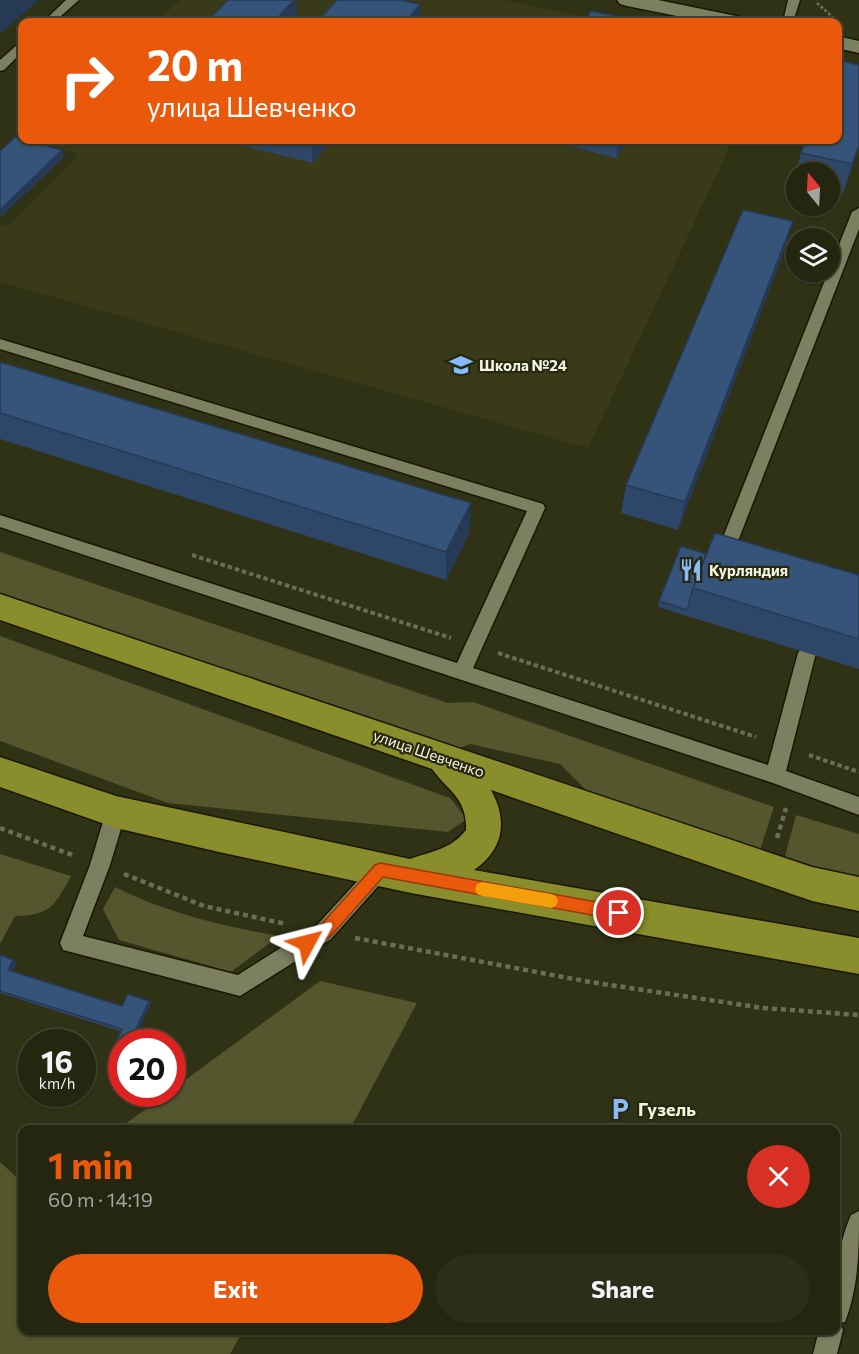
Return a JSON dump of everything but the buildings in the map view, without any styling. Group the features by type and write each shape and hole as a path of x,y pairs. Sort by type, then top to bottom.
{"main road":[{"name":"улица Шевченко","path":"0,607 812,884 859,894"},
{"path":"395,873 444,866 469,854 483,834 485,812 475,791 459,772 438,756"},
{"path":"0,772 116,812 395,873 859,956"}],"street":[{"path":"627,0 716,18"},
{"path":"842,43 859,47"}],"lane":[{"path":"53,18 73,0"},
{"path":"789,18 794,0"},
{"path":"0,67 18,50"},
{"path":"762,555 728,545 858,219"},
{"path":"0,344 537,507 462,672"},
{"path":"0,521 775,775 859,806"},
{"path":"775,775 807,653"},
{"path":"116,812 100,865 70,943 240,986 324,932 395,873"},
{"path":"840,1297 859,1223"},
{"path":"825,1354 830,1335"}],"path":[{"path":"181,551 783,745 859,772"},
{"path":"0,828 204,906 324,932 590,982 763,1008 859,1015"}],"shaded area":[{"path":"180,0 504,0 589,18 160,18"},
{"name":"Школа №24","path":"45,144 731,144 588,448 0,282 0,224 8,226 79,154"},
{"path":"0,552 448,703 473,702 774,807 760,850 591,795 560,764 470,744 450,752 0,594"},
{"path":"0,636 450,798 467,819 448,832 168,803 0,741"},
{"path":"796,815 859,834 859,879 784,860"},
{"path":"0,854 71,876 51,907 37,914 15,916 0,944"},
{"path":"115,887 195,918 279,936 231,972 119,940 103,909"},
{"path":"320,981 417,1003 352,1125 124,1125 149,1107 186,1107 186,1079"},
{"path":"0,1162 18,1178 18,1335 241,1335 230,1354 0,1354"}],"slow traffic":[{"path":"482,889 551,901"}],"place":[{"name":"Школа №24","path":"461,365"},
{"name":"Курляндия","path":"691,570"},
{"name":"Гузель","path":"620,1109"}],"route":[{"path":"307,943 324,932 380,870 619,913"}]}
